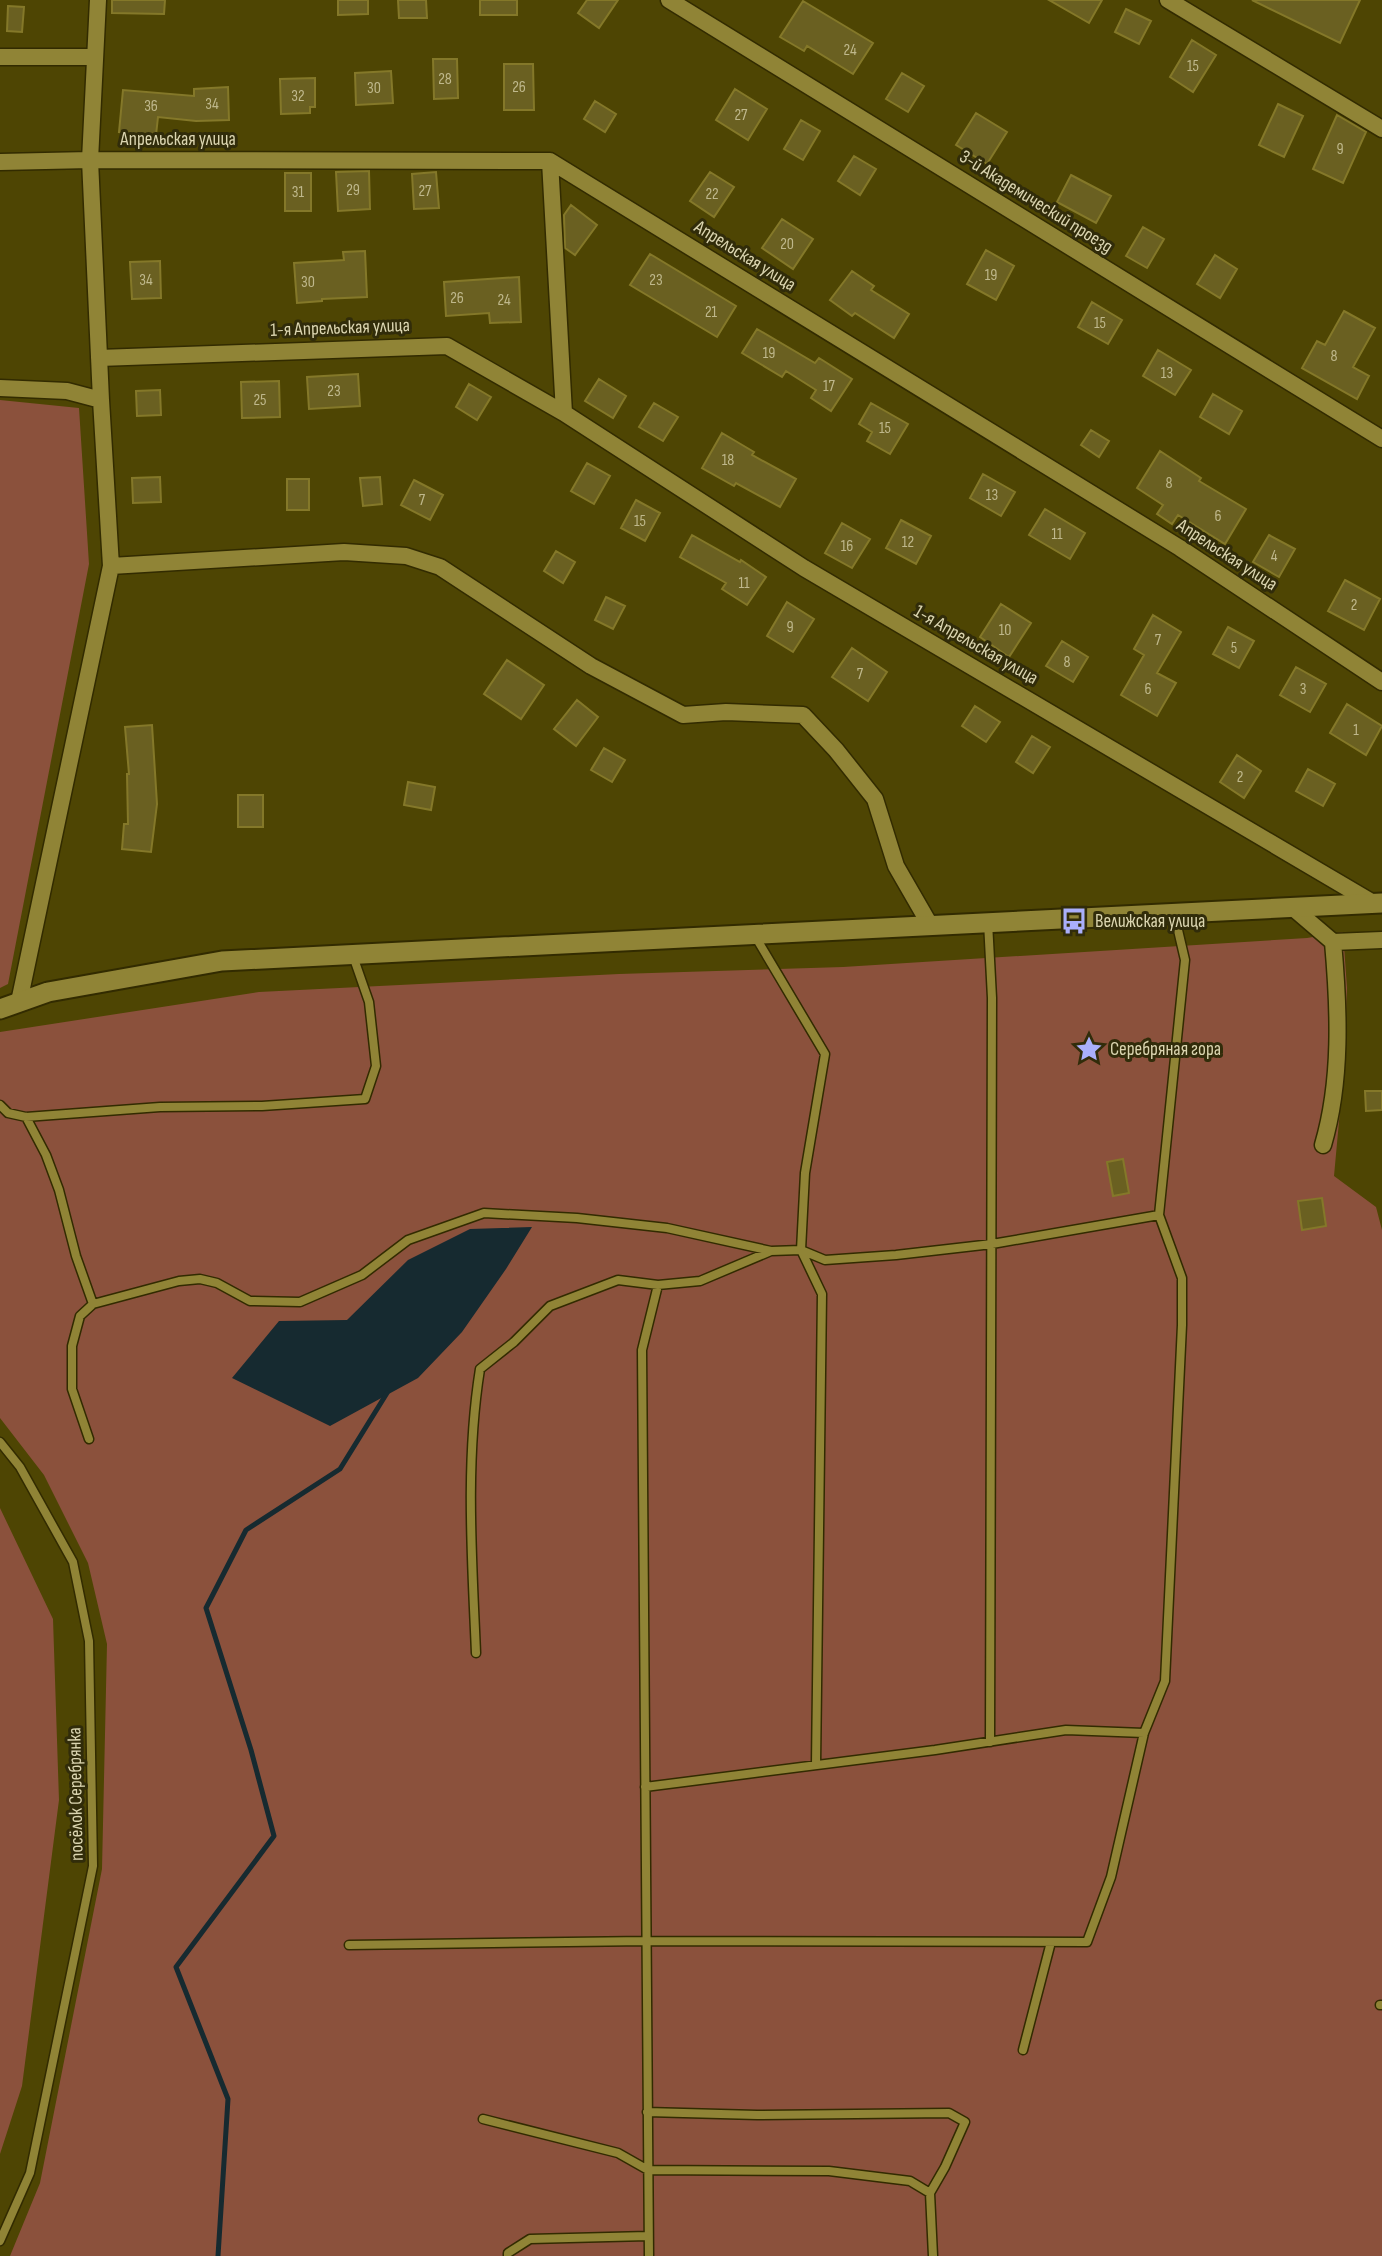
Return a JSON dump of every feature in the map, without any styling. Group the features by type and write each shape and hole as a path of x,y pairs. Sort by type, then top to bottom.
{"street":[{"path":"19,1002 111,566 90,160 98,0"},
{"name":"3-й Академический проезд","path":"669,0 1382,439"},
{"path":"1168,0 1382,129"},
{"path":"0,57 95,57"},
{"path":"550,161 564,413"},
{"name":"Апрельская улица","path":"0,162 550,161 1180,548 1382,682"},
{"name":"1-я Апрельская улица","path":"99,358 447,345 564,413 804,569 1378,903"},
{"path":"0,388 67,391 101,400"},
{"path":"111,566 344,552 406,556 440,567 591,666 683,715 726,712 803,715 836,750 874,799 896,866 930,925"},
{"path":"0,1009 48,992 222,961 1378,903"},
{"path":"1292,907 1333,942 1382,940"},
{"path":"1323,1145 1332,1112 1338,998 1333,942"}],"lane":[{"path":"349,1945 646,1941 1087,1942 1111,1877 1144,1733 1165,1681 1182,1325 1182,1278 1159,1215 1185,960 1174,913"},
{"path":"988,922 992,998 990,1742"},
{"path":"753,933 825,1054 805,1172 801,1250 822,1294 816,1765"},
{"path":"0,1105 8,1113 26,1117 160,1107 298,1104 365,1099 376,1066 369,1002 352,953"},
{"path":"26,1117 46,1155 59,1190 76,1256 93,1304"},
{"path":"89,1439 72,1389 72,1346 80,1317 93,1304 179,1281 200,1279 217,1283 250,1301 300,1302 362,1275 408,1240 484,1213 577,1218 667,1228 771,1251 801,1250 825,1260 992,1244 1159,1215"},
{"path":"476,1653 470,1486 473,1412 480,1369 514,1342 550,1306 618,1280 658,1285 700,1281 771,1251"},
{"path":"649,2256 642,1350 658,1285"},
{"name":"посёлок Серебрянка","path":"0,1442 20,1467 73,1562 89,1641 93,1866 30,2173 0,2241"},
{"path":"645,1787 1066,1730 1144,1733"},
{"path":"1023,2050 1051,1942"},
{"path":"647,2112 757,2115 949,2113 965,2122 930,2193 933,2256"},
{"path":"483,2119 618,2153 648,2170 829,2171 910,2181 930,2193"},
{"path":"508,2256 508,2253 530,2239 648,2236"}],"shaded area":[{"path":"0,400 79,408 89,564 8,984 0,988"},
{"path":"1343,932 1347,988 1344,1067 1334,1176 1376,1207 1382,1230 1382,2256 10,2256 40,2183 102,1869 107,1644 88,1563 44,1475 0,1418 0,1032 259,992 619,974 843,967 1307,938"},
{"path":"0,1508 53,1619 59,1800 22,2086 0,2154"}],"water":[{"path":"532,1227 462,1332 418,1378 330,1426 232,1378 279,1321 347,1320 408,1260 470,1229"}],"building":[{"path":"112,0 165,0 164,14 112,13"},
{"path":"338,0 368,0 368,14 338,15"},
{"path":"398,0 426,0 427,18 399,18"},
{"path":"480,0 517,0 517,15 480,15"},
{"path":"587,0 618,0 599,28 578,13"},
{"path":"1049,0 1102,0 1089,23"},
{"path":"1252,0 1360,0 1340,43"},
{"path":"803,1 873,43 853,74 807,46 804,51 780,37"},
{"path":"8,6 24,7 22,32 7,31"},
{"path":"1126,9 1151,21 1139,44 1115,32"},
{"path":"1192,40 1216,55 1193,92 1170,77"},
{"path":"433,59 457,59 458,98 434,99"},
{"path":"504,64 533,64 534,110 504,110"},
{"path":"391,71 393,103 356,105 355,73"},
{"path":"902,73 924,86 908,112 886,99"},
{"path":"315,78 315,107 310,107 310,113 281,114 280,79"},
{"path":"228,87 229,120 196,121 158,117 156,135 119,132 123,90 194,96 194,89"},
{"path":"735,89 767,109 748,140 716,120"},
{"path":"595,101 616,114 605,132 584,119"},
{"path":"1278,104 1303,116 1284,157 1259,145"},
{"path":"976,113 1007,132 987,164 956,145"},
{"path":"1337,115 1366,132 1343,183 1313,169"},
{"path":"801,120 820,131 803,160 784,149"},
{"path":"854,156 876,169 860,195 838,181"},
{"path":"369,171 370,209 338,211 336,172"},
{"path":"436,172 439,208 414,209 412,174"},
{"path":"710,172 734,187 714,217 690,201"},
{"path":"285,173 311,173 311,211 285,211"},
{"path":"1071,175 1111,196 1096,223 1057,202"},
{"path":"571,205 597,225 575,255 565,248 564,215"},
{"path":"782,219 813,239 793,269 762,248"},
{"path":"1143,227 1164,239 1147,268 1126,256"},
{"path":"986,250 1014,266 996,300 967,284"},
{"path":"365,251 367,297 297,303 294,263 344,260 343,252"},
{"path":"650,254 736,306 717,337 630,285"},
{"path":"1215,255 1237,269 1220,298 1197,284"},
{"path":"160,261 161,298 132,299 130,262"},
{"path":"852,271 874,286 871,290 909,314 894,338 855,313 852,316 830,300"},
{"path":"519,277 521,322 490,323 489,313 446,316 444,282"},
{"path":"1092,302 1122,320 1108,344 1078,327"},
{"path":"1344,311 1375,328 1353,367 1369,376 1357,399 1302,368 1317,341 1325,345"},
{"path":"757,329 815,363 819,358 852,379 831,411 811,398 816,390 786,371 782,377 742,353"},
{"path":"1158,350 1191,370 1175,395 1143,376"},
{"path":"358,374 360,406 309,409 307,377"},
{"path":"599,379 626,396 613,418 585,401"},
{"path":"279,381 280,417 242,418 241,382"},
{"path":"469,384 491,397 477,420 456,407"},
{"path":"160,390 161,415 137,416 136,391"},
{"path":"1213,394 1242,411 1229,434 1200,417"},
{"path":"654,403 678,417 663,441 639,427"},
{"path":"871,403 908,424 890,454 867,441 872,432 859,424"},
{"path":"1091,430 1109,441 1099,457 1081,445"},
{"path":"722,433 754,452 752,455 796,479 780,507 702,468"},
{"path":"1160,451 1201,478 1199,481 1246,509 1225,544 1178,515 1172,524 1157,514 1163,505 1137,488"},
{"path":"587,463 610,476 594,504 571,491"},
{"path":"983,474 1015,492 1001,516 970,498"},
{"path":"160,477 161,502 133,503 132,478"},
{"path":"380,477 382,504 363,506 360,478"},
{"path":"287,479 309,479 309,510 287,510"},
{"path":"414,480 443,495 430,520 401,505"},
{"path":"636,500 660,513 645,541 621,528"},
{"path":"1045,509 1085,533 1070,559 1029,535"},
{"path":"901,520 931,536 916,564 886,548"},
{"path":"842,523 870,539 852,568 825,553"},
{"path":"692,535 740,562 741,560 766,577 747,605 722,589 726,583 680,557"},
{"path":"1269,535 1295,549 1279,577 1253,562"},
{"path":"556,551 575,562 563,583 544,571"},
{"path":"1345,580 1380,599 1364,630 1328,611"},
{"path":"606,597 625,606 613,629 595,620"},
{"path":"787,602 814,619 793,652 767,636"},
{"path":"1001,604 1031,623 1009,657 980,637"},
{"path":"1153,615 1181,632 1157,673 1176,683 1157,716 1121,695 1144,655 1134,649"},
{"path":"1228,627 1254,641 1239,668 1213,654"},
{"path":"1062,641 1088,657 1073,682 1046,666"},
{"path":"852,648 887,672 868,701 832,677"},
{"path":"507,660 544,685 521,719 484,694"},
{"path":"1296,667 1326,684 1310,712 1280,695"},
{"path":"577,700 598,717 576,746 554,729"},
{"path":"1347,704 1382,726 1366,755 1330,733"},
{"path":"975,706 1000,722 986,742 962,726"},
{"path":"152,725 157,804 151,852 122,849 124,824 128,824 129,774 125,727"},
{"path":"1032,736 1050,747 1033,773 1016,762"},
{"path":"604,748 625,760 612,782 591,770"},
{"path":"1237,755 1261,771 1244,798 1220,782"},
{"path":"1308,769 1335,784 1323,806 1296,791"},
{"path":"408,782 435,787 431,810 404,805"},
{"path":"238,795 263,795 263,827 238,827"},
{"path":"1365,1091 1382,1091 1382,1110 1366,1111"},
{"path":"1123,1159 1129,1193 1113,1196 1107,1162"},
{"path":"1322,1198 1326,1226 1302,1230 1298,1201"}],"waterway":[{"path":"218,2256 228,2099 176,1967 274,1836 251,1750 206,1608 246,1530 340,1469 387,1393"}],"place":[{"name":"Велижская улица","path":"1074,921"},
{"name":"Серебряная гора","path":"1089,1049"}]}
